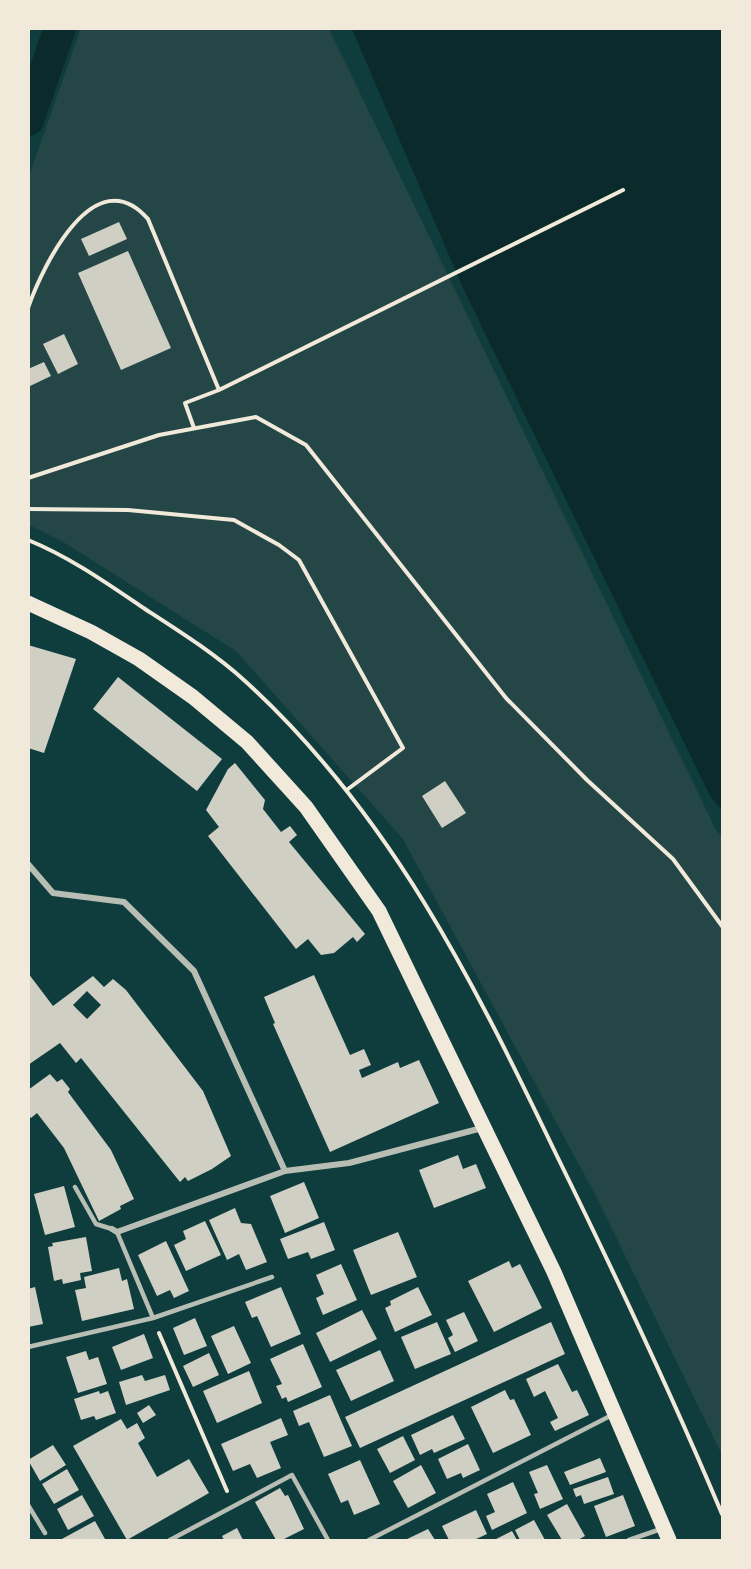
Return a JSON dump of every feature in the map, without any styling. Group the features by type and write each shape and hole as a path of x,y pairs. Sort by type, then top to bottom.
{"main road":[{"path":"28,603 91,632 138,659 193,697 247,742 306,807 379,911 486,1127 616,1413 666,1534"}],"street":[{"path":"28,864 53,893 124,902 194,971 285,1172"},
{"path":"114,1230 285,1172 349,1163 486,1127"}],"lane":[{"path":"75,1187 96,1224 114,1230 153,1318"},
{"path":"28,1347 153,1318 272,1277"},
{"path":"369,1540 616,1413"},
{"path":"170,1540 234,1508 248,1497 292,1476 328,1540"},
{"path":"28,1504 45,1533"},
{"path":"629,1540 666,1534"}],"path":[{"path":"194,428 186,403 219,390 624,190"},
{"path":"28,308 37,284 59,241 94,207 117,199 127,201 137,206 148,219 219,390"},
{"path":"28,478 159,435 255,417 306,445 506,698 587,780 673,859 723,926"},
{"path":"28,509 128,510 234,520 279,545 299,561 403,748 348,789"},
{"path":"153,1318 234,1508"}],"shaded area":[{"path":"81,28 329,29 716,830 722,836 722,1455 596,1196 403,839 236,651 63,542 29,525 29,176"},
{"path":"352,29 722,29 722,810 711,798 463,288"}],"building":[{"path":"119,222 127,239 89,256 81,239"},
{"path":"128,251 171,348 121,370 78,273"},
{"path":"64,334 78,364 58,374 43,344"},
{"path":"44,362 51,376 28,387 28,369"},
{"path":"28,645 76,659 44,753 28,748"},
{"path":"118,677 222,759 197,791 93,709"},
{"path":"235,763 265,800 263,809 281,832 290,826 297,835 289,842 365,934 357,942 353,937 334,953 321,955 308,939 296,949 208,836 219,827 206,810 228,769"},
{"path":"445,781 466,813 442,828 422,796"},
{"path":"28,973 53,1006 93,976 104,987 113,979 126,990 203,1091 231,1156 212,1169 188,1181 185,1177 180,1182 81,1058 76,1063 60,1043 28,1065","holes":["87,991 101,1005 87,1019 73,1005"]},
{"path":"314,975 350,1055 364,1049 371,1065 359,1070 362,1078 398,1062 400,1068 419,1060 439,1103 330,1152 273,1024 275,1023 264,997"},
{"path":"50,1074 57,1082 62,1079 70,1089 68,1092 111,1150 134,1199 99,1221 64,1148 37,1113 31,1118 28,1114 28,1090"},
{"path":"458,1155 463,1169 476,1164 486,1188 434,1208 419,1170"},
{"path":"304,1182 319,1218 285,1233 270,1196"},
{"path":"64,1186 75,1227 45,1235 34,1194"},
{"path":"235,1208 241,1223 251,1224 267,1262 246,1270 239,1254 227,1260 209,1220"},
{"path":"205,1221 221,1255 186,1271 174,1245 186,1239 183,1231"},
{"path":"324,1222 335,1250 311,1259 308,1252 288,1259 280,1239"},
{"path":"398,1232 417,1277 371,1295 353,1250"},
{"path":"86,1237 92,1271 80,1273 81,1280 63,1284 62,1279 54,1281 48,1247 53,1246 52,1243"},
{"path":"166,1241 189,1291 174,1298 170,1290 157,1296 138,1255"},
{"path":"509,1261 512,1268 520,1264 542,1308 494,1332 468,1281"},
{"path":"341,1264 357,1300 323,1315 316,1298 324,1294 316,1275"},
{"path":"119,1268 122,1281 127,1279 134,1309 82,1321 75,1290 86,1288 84,1277"},
{"path":"35,1287 43,1324 28,1327 28,1289"},
{"path":"281,1287 301,1334 271,1347 257,1316 252,1318 245,1302"},
{"path":"418,1287 432,1315 395,1332 385,1308 391,1305 390,1301"},
{"path":"362,1310 377,1339 330,1362 316,1333"},
{"path":"464,1312 478,1341 455,1352 448,1338 453,1335 446,1320"},
{"path":"195,1318 207,1346 184,1355 173,1328"},
{"path":"437,1322 451,1354 415,1369 401,1337"},
{"path":"551,1322 565,1354 360,1448 345,1417"},
{"path":"234,1326 251,1363 228,1374 211,1336"},
{"path":"144,1334 153,1358 121,1370 112,1347"},
{"path":"303,1344 322,1387 288,1402 286,1397 282,1399 276,1386 282,1384 270,1359"},
{"path":"380,1350 394,1381 351,1401 336,1370"},
{"path":"86,1351 89,1360 98,1357 107,1384 78,1393 66,1357"},
{"path":"209,1353 219,1375 193,1387 183,1366"},
{"path":"558,1364 572,1392 577,1390 589,1415 555,1431 550,1422 558,1418 545,1391 534,1397 526,1379"},
{"path":"249,1371 262,1403 217,1423 203,1391"},
{"path":"142,1375 145,1381 165,1375 170,1390 126,1405 119,1382"},
{"path":"505,1390 510,1400 514,1399 531,1435 493,1453 471,1407"},
{"path":"99,1391 100,1394 108,1391 116,1413 96,1420 94,1416 81,1420 74,1399"},
{"path":"330,1395 352,1446 324,1457 309,1422 299,1426 293,1411"},
{"path":"149,1405 156,1415 143,1423 137,1413"},
{"path":"453,1415 465,1439 434,1453 432,1449 420,1455 411,1435"},
{"path":"281,1418 288,1435 270,1442 281,1468 257,1478 250,1464 233,1471 221,1444"},
{"path":"121,1419 127,1429 137,1423 145,1438 138,1443 157,1477 189,1459 209,1493 127,1540 73,1446"},
{"path":"403,1436 415,1460 390,1473 377,1449"},
{"path":"468,1444 480,1470 463,1478 461,1473 447,1479 438,1459"},
{"path":"53,1445 66,1465 40,1481 28,1460"},
{"path":"600,1458 606,1472 570,1485 564,1472"},
{"path":"360,1460 380,1504 354,1515 348,1500 341,1503 328,1474"},
{"path":"421,1465 436,1493 408,1508 393,1481"},
{"path":"547,1465 563,1499 540,1509 534,1494 538,1493 529,1472"},
{"path":"67,1469 79,1490 54,1504 42,1484"},
{"path":"608,1477 614,1494 584,1504 581,1495 576,1497 573,1489"},
{"path":"513,1482 527,1513 492,1530 486,1516 495,1512 487,1494"},
{"path":"280,1488 285,1496 288,1495 304,1529 282,1540 276,1540 255,1502"},
{"path":"82,1495 94,1516 68,1530 57,1509"},
{"path":"623,1495 635,1526 606,1537 594,1506"},
{"path":"567,1504 585,1536 578,1540 562,1540 547,1515"},
{"path":"476,1510 487,1534 474,1540 449,1540 442,1526"},
{"path":"534,1520 545,1540 520,1540 515,1530"},
{"path":"95,1521 105,1539 60,1540"},
{"path":"237,1528 243,1540 224,1540 222,1536"},
{"path":"428,1529 435,1540 405,1540"},
{"path":"512,1531 517,1540 496,1539"}],"waterway":[{"path":"28,120 60,28"}]}
